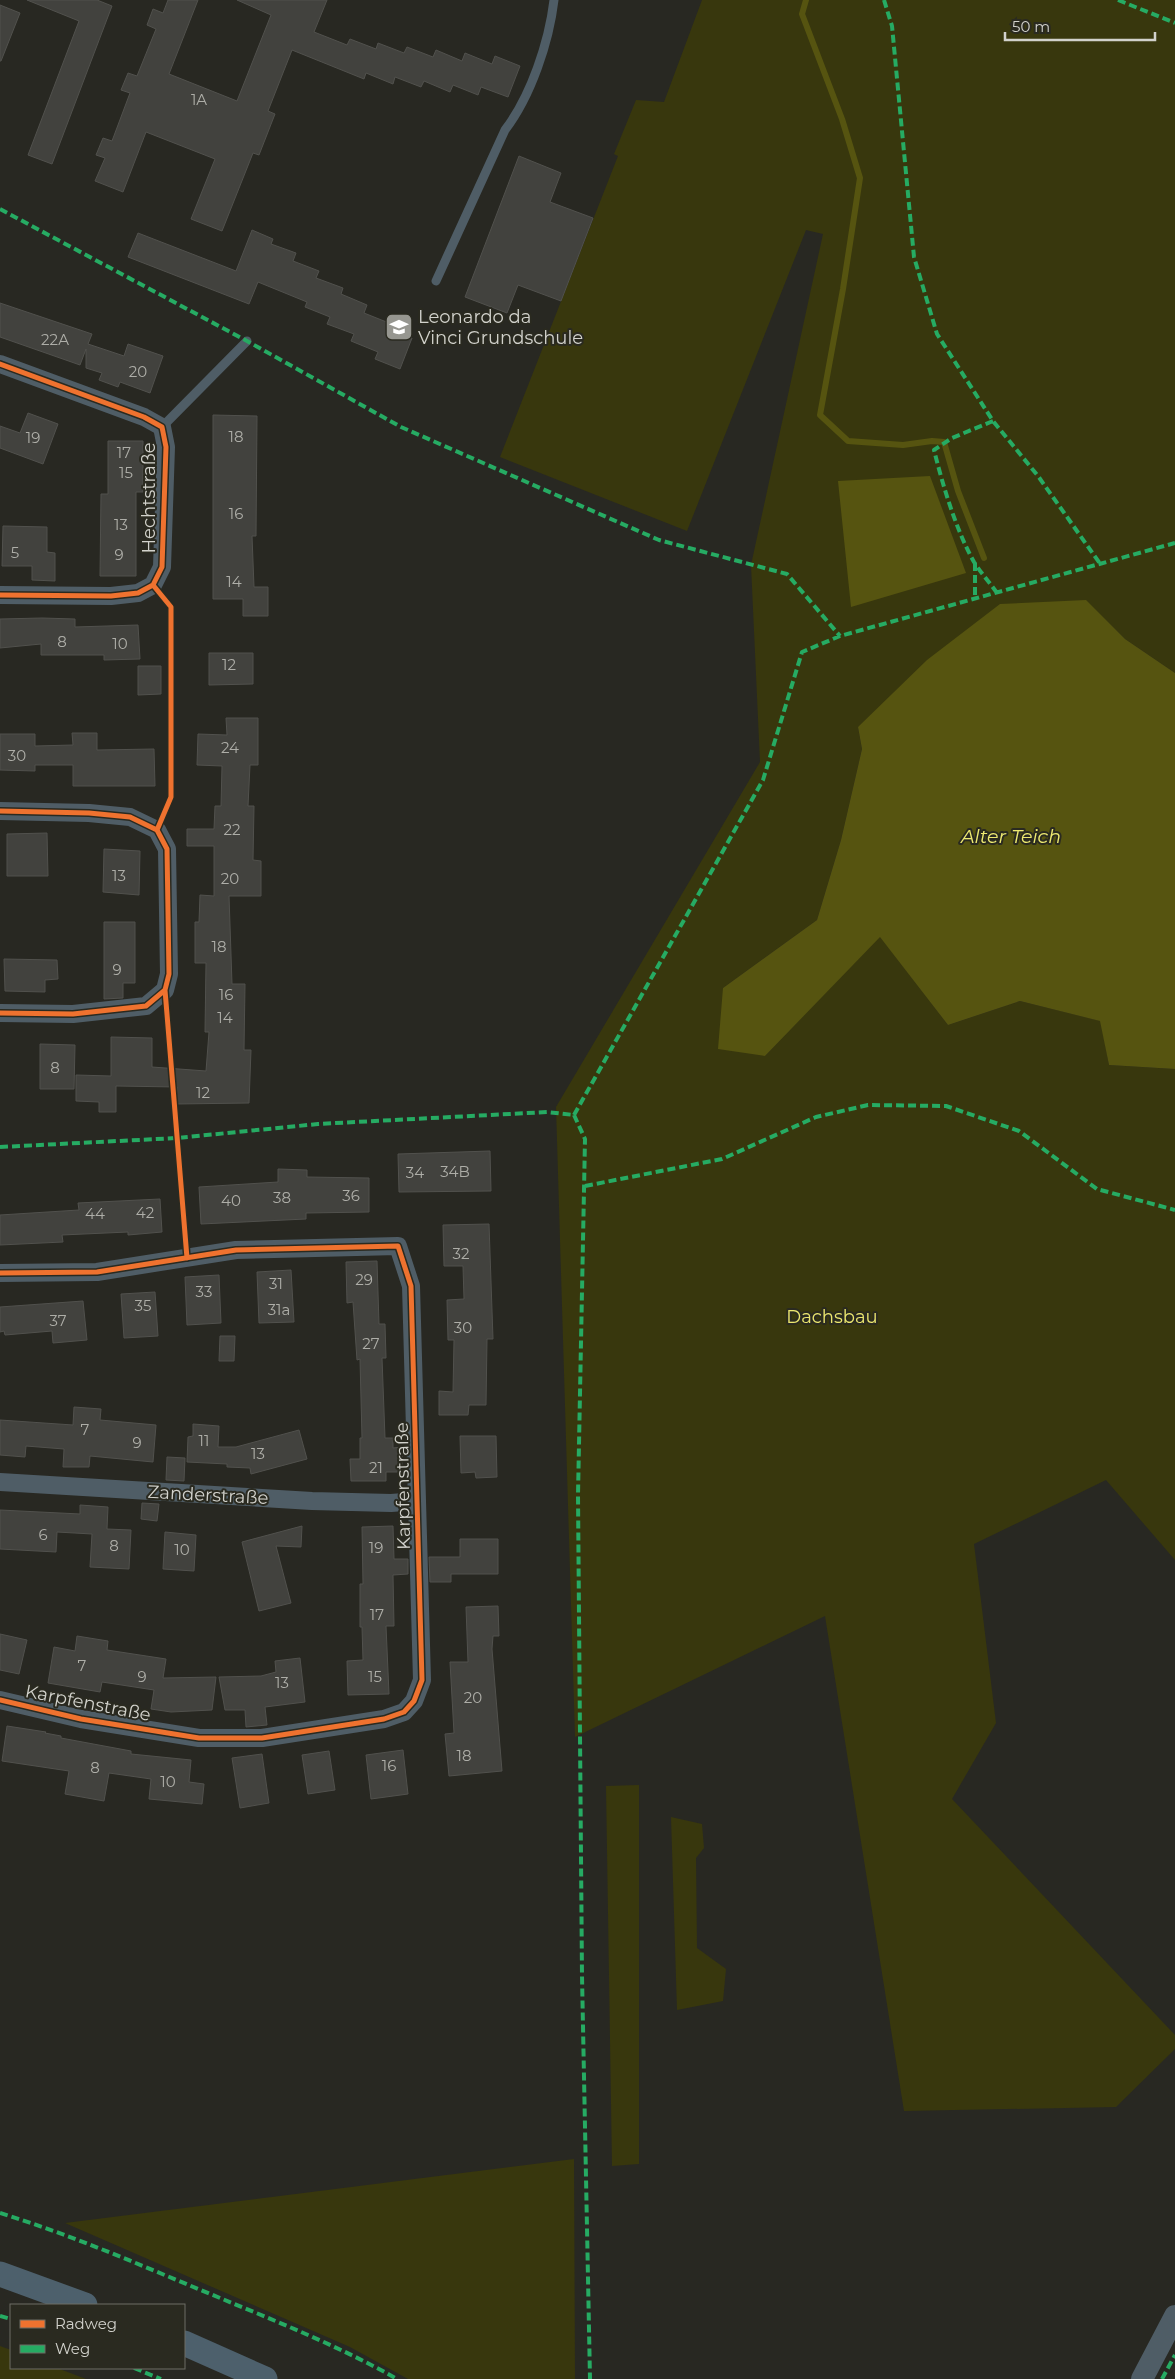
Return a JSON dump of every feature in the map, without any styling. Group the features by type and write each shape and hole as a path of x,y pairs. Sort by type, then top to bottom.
{"main road":[{"path":"0,2274 82,2304"},
{"path":"185,2343 265,2379"}],"street":[{"name":"Hechtstraße","path":"0,364 144,417 162,427 166,446 162,567 153,585 138,593 111,596 0,595"},
{"path":"0,812 89,813 130,817 157,830 167,849 170,974 165,990 146,1006 73,1014 0,1013"},
{"name":"Karpfenstraße","path":"0,1273 98,1272 236,1250 398,1246 411,1286 422,1680 414,1701 404,1712 384,1719 262,1738 199,1738 81,1719 0,1700"},
{"name":"Zanderstraße","path":"0,1482 312,1501 391,1503 417,1501"},
{"path":"1142,2379 1175,2316"}],"lane":[{"path":"436,281 505,130 518,113 546,40 554,0"},
{"path":"162,427 247,341"}],"green space":[{"name":"Dachsbau","path":"702,0 1175,0 1175,673 1125,639 1085,600 858,727 862,749 841,840 817,920 723,988 765,1056 880,936 948,1025 1020,1001 1101,1021 1109,1065 1175,1069 1175,1560 1106,1480 974,1544 996,1723 952,1799 1175,2035 1175,2049 1116,2107 904,2111 825,1616 575,1737 556,1107 760,762 751,565 823,234 806,230 687,531 500,457 618,156 614,154 636,100 664,102"},
{"path":"639,1785 639,2164 612,2166 606,1786"},
{"path":"671,1817 702,1824 704,1848 696,1858 697,1948 726,1969 723,2001 677,2010"},
{"path":"574,2159 575,2379 408,2379 350,2347 65,2223"},
{"path":"0,2346 10,2350 10,2369 60,2369 86,2379 0,2379"}],"water":[{"path":"930,476 966,573 851,607 838,481"},
{"name":"Alter Teich","path":"1086,600 1125,639 1175,673 1175,1069 1109,1065 1100,1021 1020,1001 948,1025 880,937 765,1056 718,1049 723,988 817,920 841,840 862,749 858,727 927,660 1000,604"}],"building":[{"path":"27,0 97,0 112,6 52,164 28,155 79,21"},
{"path":"168,0 198,0 169,74 237,101 271,15 237,0 327,0 314,32 347,45 350,39 376,49 378,43 404,53 407,47 433,57 436,50 462,61 465,53 492,64 495,56 520,66 508,97 481,87 478,95 453,85 450,92 424,81 421,87 395,77 393,84 366,73 364,79 292,50 268,111 275,114 259,155 253,153 222,231 191,219 215,159 146,132 123,192 95,181 105,158 96,155 103,138 112,141 130,93 121,90 128,73 137,76 156,29 147,25 153,9 163,13"},
{"path":"0,5 20,13 1,61 0,61"},
{"path":"519,156 561,173 550,202 593,218 561,301 518,285 507,313 465,297"},
{"path":"252,230 273,239 271,244 296,253 293,261 319,271 316,278 343,288 341,294 367,305 364,313 389,323 387,329 412,338 400,369 375,359 378,352 351,341 354,334 327,324 330,317 305,307 307,302 258,282 249,304 128,257 138,233 236,271"},
{"path":"0,303 92,334 88,344 124,356 128,344 163,356 150,393 120,382 118,387 99,380 102,373 86,368 86,349 80,365 0,337"},
{"path":"28,413 58,424 43,464 0,448 0,426 20,433"},
{"path":"213,415 257,416 256,536 252,536 254,587 268,587 268,616 243,616 243,599 213,599"},
{"path":"108,441 143,441 143,492 136,492 136,576 100,576 101,494 108,494"},
{"path":"3,526 47,527 47,552 55,553 55,581 32,580 32,566 2,566"},
{"path":"0,619 75,619 75,627 138,625 140,659 104,660 104,655 41,655 41,644 0,648"},
{"path":"209,653 253,653 253,684 209,685"},
{"path":"138,666 161,666 161,694 138,695"},
{"path":"226,718 258,718 258,765 250,765 248,806 254,806 253,860 261,861 261,896 229,896 232,984 245,984 244,1050 251,1050 249,1103 176,1104 177,1087 116,1086 116,1112 99,1112 99,1102 76,1101 76,1075 111,1076 111,1037 152,1038 152,1067 206,1071 209,1032 205,1032 206,963 195,963 195,922 199,922 200,895 214,896 214,846 187,846 187,829 214,829 215,806 221,806 222,766 197,765 198,734 227,735"},
{"path":"72,733 97,733 97,750 154,749 155,786 73,786 73,765 35,765 35,771 0,770 0,734 35,734 35,746 73,745"},
{"path":"47,833 48,876 7,876 7,834"},
{"path":"104,849 140,851 139,895 103,892"},
{"path":"104,922 135,922 135,983 123,983 123,998 104,999"},
{"path":"4,959 57,960 58,979 45,980 45,992 5,991"},
{"path":"40,1044 75,1045 74,1089 40,1089"},
{"path":"490,1151 491,1191 399,1192 398,1154"},
{"path":"278,1169 307,1170 307,1177 369,1178 369,1212 306,1213 306,1219 201,1224 199,1187 278,1182"},
{"path":"160,1199 162,1232 128,1235 128,1232 62,1235 63,1242 0,1245 0,1215 79,1210 78,1203"},
{"path":"489,1224 493,1339 487,1339 486,1405 469,1405 468,1415 439,1415 439,1391 453,1392 454,1340 448,1340 447,1300 464,1299 463,1266 444,1266 443,1225"},
{"path":"377,1261 379,1324 385,1324 386,1358 382,1358 385,1438 393,1438 393,1448 402,1447 402,1472 386,1472 386,1481 351,1481 350,1459 360,1459 360,1438 362,1438 360,1359 357,1360 353,1302 347,1303 346,1262"},
{"path":"291,1270 294,1322 259,1323 257,1272"},
{"path":"219,1275 221,1323 187,1325 185,1277"},
{"path":"155,1292 158,1336 124,1338 121,1294"},
{"path":"83,1301 87,1340 53,1343 52,1331 5,1335 4,1331 0,1332 0,1307"},
{"path":"220,1336 235,1336 234,1361 219,1361"},
{"path":"74,1407 101,1409 100,1420 156,1425 153,1462 90,1456 89,1467 63,1467 64,1449 26,1446 25,1457 0,1455 0,1420 73,1425"},
{"path":"193,1424 219,1426 218,1447 236,1447 299,1430 307,1459 251,1474 250,1468 227,1467 227,1464 187,1462 188,1437 193,1436"},
{"path":"460,1436 496,1436 497,1477 476,1478 475,1472 461,1473"},
{"path":"167,1457 185,1458 184,1481 166,1480"},
{"path":"142,1503 159,1504 157,1521 141,1519"},
{"path":"80,1505 108,1507 107,1529 131,1530 129,1569 90,1567 92,1534 57,1532 56,1552 0,1549 0,1510 80,1514"},
{"path":"302,1526 301,1547 276,1546 291,1603 259,1611 242,1542"},
{"path":"393,1526 394,1559 408,1559 408,1574 393,1575 394,1626 386,1626 389,1694 348,1695 347,1661 363,1660 362,1627 360,1627 360,1584 363,1584 362,1527"},
{"path":"165,1532 196,1535 194,1571 163,1569"},
{"path":"460,1539 498,1539 498,1574 451,1574 451,1582 430,1582 429,1557 460,1557"},
{"path":"498,1606 499,1636 493,1636 492,1649 502,1771 449,1776 445,1734 454,1733 450,1662 468,1662 466,1607"},
{"path":"0,1634 27,1640 19,1674 0,1670"},
{"path":"77,1636 108,1641 107,1650 166,1659 163,1678 216,1677 212,1710 171,1712 151,1709 154,1690 102,1682 100,1692 48,1683 54,1647 75,1651"},
{"path":"300,1658 305,1702 265,1707 267,1725 246,1727 245,1710 225,1710 219,1677 261,1676 276,1672 275,1661"},
{"path":"7,1726 46,1732 61,1736 61,1738 131,1751 131,1754 191,1760 189,1782 204,1784 202,1804 149,1799 151,1779 109,1773 104,1801 65,1794 69,1771 2,1761"},
{"path":"403,1750 408,1794 371,1799 366,1755"},
{"path":"329,1751 335,1790 308,1794 302,1755"},
{"path":"262,1754 269,1803 240,1808 232,1758"}],"waterway":[{"path":"806,0 802,14 842,119 860,178 843,289 820,415 848,441 903,445 932,441 944,442 958,491 984,558"}],"marked path":[{"path":"884,0 892,26 914,257 937,334 993,421 1038,476 1101,565"},
{"path":"1118,0 1175,23"},
{"path":"0,209 247,341 401,427 659,540 787,574 840,636"},
{"path":"993,421 952,438 934,450 961,536 974,562 997,593"},
{"path":"574,1115 763,780 802,652 840,636 1175,543"},
{"path":"975,563 975,599"},
{"path":"585,1186 722,1159 816,1117 868,1105 946,1106 1019,1131 1097,1189 1175,1210"},
{"path":"0,1147 177,1138 318,1124 547,1112 574,1115"},
{"path":"574,1115 585,1139 578,1495 582,1976 590,2379"},
{"path":"0,2213 83,2242 265,2316 333,2346 397,2379"},
{"path":"0,2316 10,2319"},
{"path":"1162,2379 1175,2355"},
{"path":"136,2369 161,2379"}],"cycle path":[{"path":"0,364 144,417 162,427 166,447 162,567 153,585 138,593 111,596 0,595"},
{"path":"153,585 171,607 171,797 157,830"},
{"path":"0,811 89,813 130,817 157,830 167,849 169,974 165,990 146,1006 73,1014 0,1013"},
{"path":"165,990 187,1258"},
{"path":"0,1273 97,1272 236,1250 398,1246 411,1286 422,1680 414,1701 404,1712 384,1719 262,1738 199,1738 81,1719 0,1700"}],"place":[{"name":"Leonardo da Vinci Grundschule","path":"399,327"}]}
